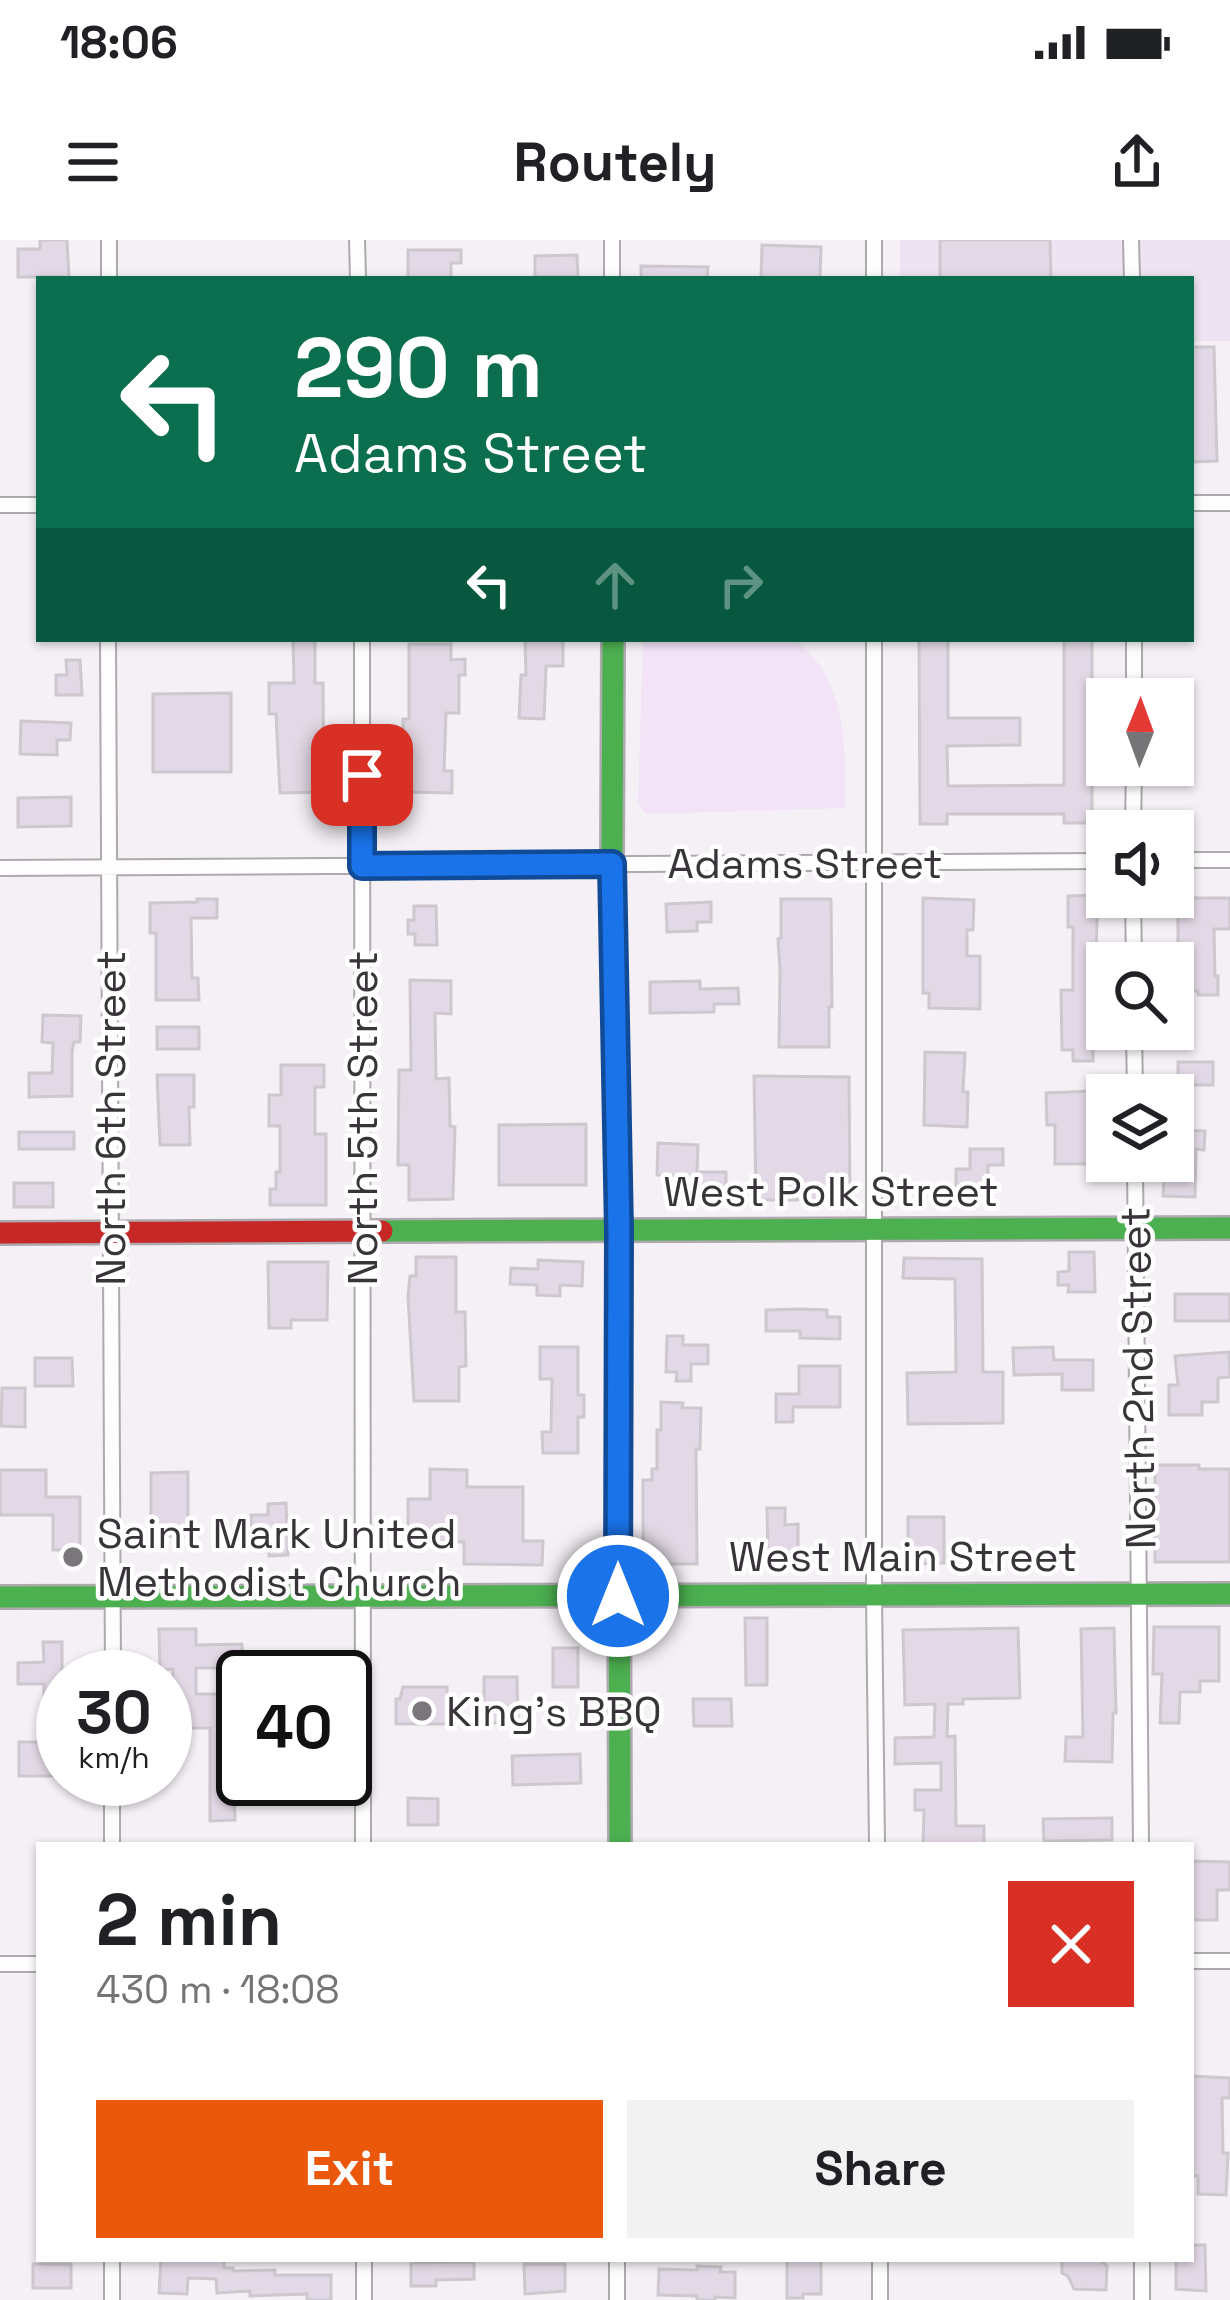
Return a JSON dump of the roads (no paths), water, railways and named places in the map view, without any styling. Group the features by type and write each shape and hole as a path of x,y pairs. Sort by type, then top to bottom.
{"street":[{"path":"109,276 110,240"},
{"path":"357,240 358,276"},
{"path":"612,240 612,276"},
{"path":"874,240 874,276"},
{"path":"1131,240 1132,276"},
{"path":"1194,503 1230,503"},
{"path":"0,505 36,505"},
{"name":"North 6th Street","path":"108,642 113,1650"},
{"name":"North 5th Street","path":"362,642 363,1842"},
{"path":"614,642 620,1842"},
{"path":"874,642 877,1842"},
{"path":"1134,642 1134,678"},
{"path":"1194,860 1230,860"},
{"name":"Adams Street","path":"0,868 1086,861"},
{"name":"North 2nd Street","path":"1135,1182 1141,1842"},
{"name":"West Polk Street","path":"0,1233 1230,1228"},
{"name":"West Main Street","path":"0,1598 1230,1594"},
{"path":"112,1806 112,1842"},
{"path":"1194,1961 1230,1961"},
{"path":"0,1964 36,1964"},
{"path":"112,2262 112,2300"},
{"path":"364,2262 364,2300"},
{"path":"617,2262 617,2300"},
{"path":"880,2262 880,2300"},
{"path":"1142,2262 1142,2300"}],"place":[{"name":"Saint Mark United Methodist Church","path":"73,1557"},
{"name":"King's BBQ","path":"422,1711"}]}
